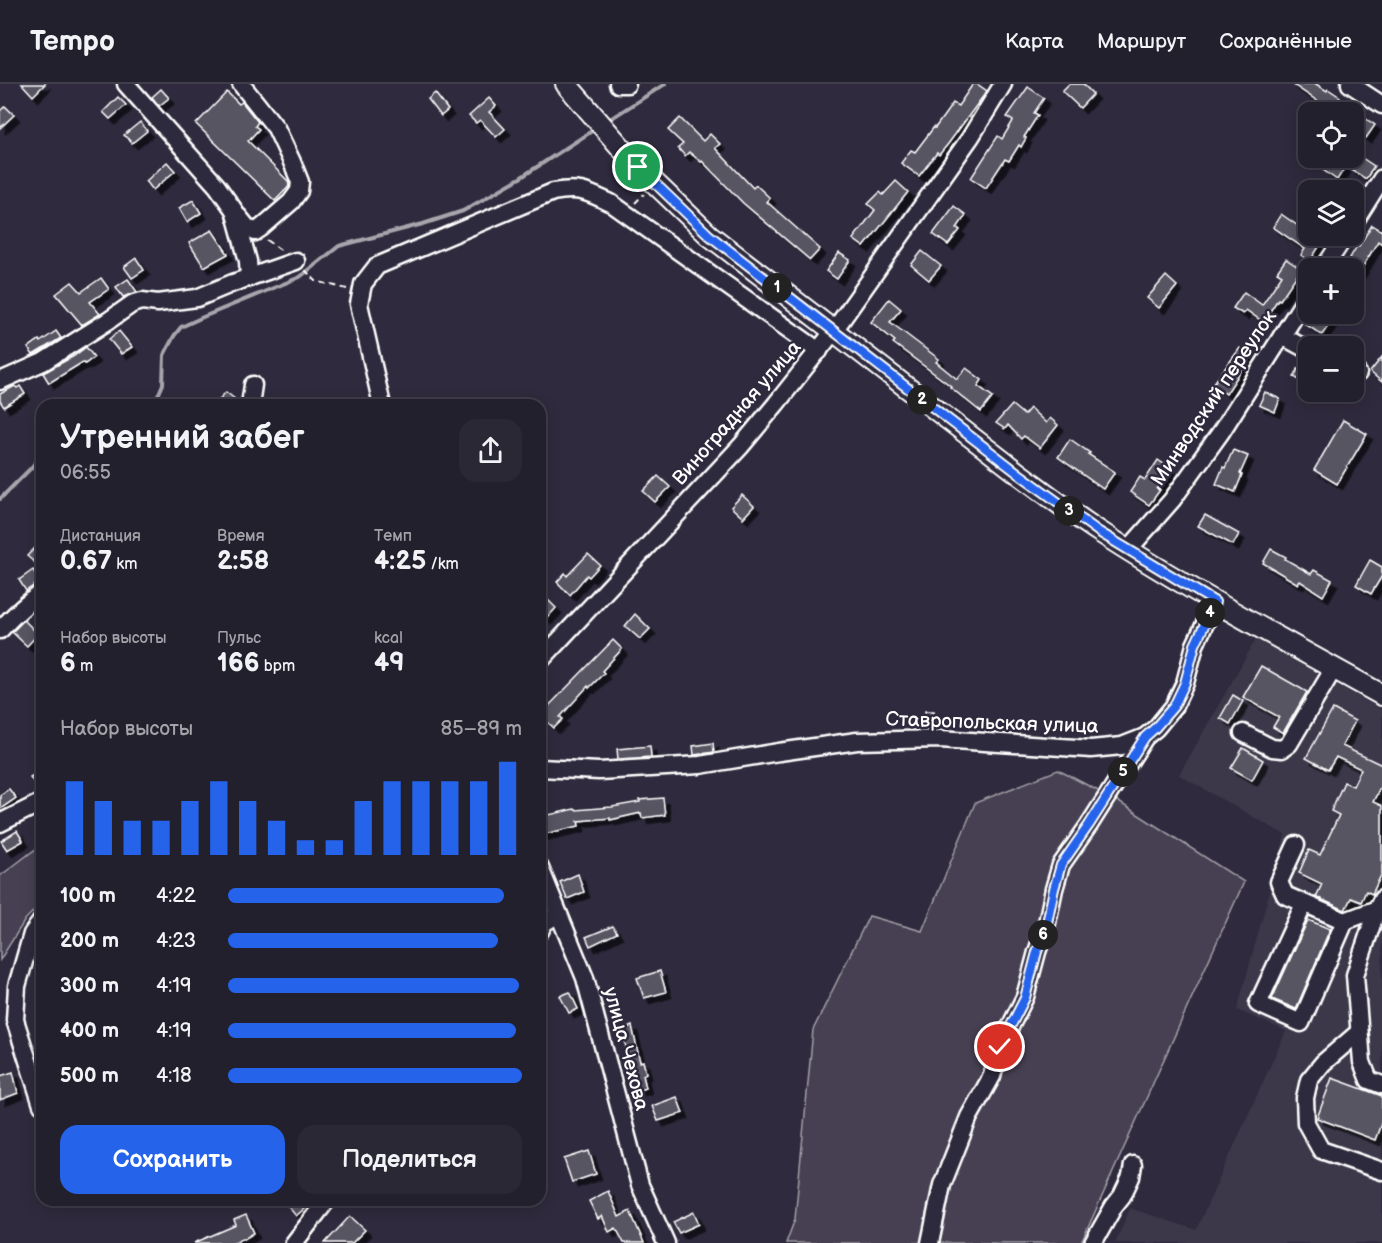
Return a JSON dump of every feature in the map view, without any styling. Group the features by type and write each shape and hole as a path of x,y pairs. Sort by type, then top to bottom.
{"main road":[{"path":"566,84 654,184 709,235 1069,511 1128,550 1215,602 1382,695"}],"street":[{"path":"126,84 217,186 247,227 255,232 291,202 299,191 300,182 276,128 241,84"},
{"path":"618,84 627,84"},
{"name":"Виноградная улица","path":"546,656 741,447 819,351 970,138 1003,84"},
{"path":"1350,84 1382,105"},
{"path":"1364,207 1382,178"},
{"path":"381,399 359,304 362,288 377,266 553,192 570,189 588,192 625,213 819,351"},
{"path":"234,210 248,261 249,278"},
{"path":"0,381 43,362 132,304 142,301 158,303 197,298 296,261"},
{"name":"Минводский переулок","path":"1128,550 1172,500 1221,432 1298,310"},
{"path":"1282,336 1298,345"},
{"path":"251,399 253,385"},
{"path":"0,630 36,598"},
{"name":"Ставропольская улица","path":"546,768 599,771 700,765 857,741 940,739 1091,749 1122,746 1145,737 1174,706 1185,683 1195,645 1215,602"},
{"path":"1243,734 1272,748 1282,749 1289,744 1334,668"},
{"path":"930,1243 942,1185 969,1117 992,1076 1000,1047 1025,998 1061,865 1145,737"},
{"path":"0,823 36,805"},
{"path":"1296,845 1279,882 1285,896 1345,921"},
{"name":"улица Чехова","path":"546,883 585,978 640,1185 666,1243"},
{"path":"1304,904 1258,1004 1301,1023 1345,921 1379,904"},
{"path":"1379,904 1376,935 1355,975 1362,1062 1369,1080 1382,1085"},
{"path":"546,922 558,914"},
{"path":"36,928 32,934 17,986 15,1020 36,1086"},
{"path":"1359,1032 1323,1063 1309,1080 1305,1098 1306,1123 1322,1150 1382,1171"},
{"path":"1093,1243 1113,1206 1122,1196 1131,1177 1133,1165"},
{"path":"294,1243 322,1206"}],"path":[{"path":"625,213 654,184"},
{"path":"255,232 296,261"},
{"path":"316,281 362,288"}],"shaded area":[{"path":"1256,639 1382,710 1382,1243 1115,1243 1130,1208 1196,1230 1286,1031 1237,1010 1285,835 1179,775"},
{"path":"1058,770 1114,799 1244,882 1081,1243 786,1243 795,1219 813,1030 869,916 922,931 975,803"},
{"path":"36,849 36,908 25,920 0,960 0,876"}],"building":[{"path":"22,84 45,84 33,96"},
{"path":"973,84 987,91 939,155 937,153 919,176 901,163 911,150 915,152 953,103 958,106"},
{"path":"1069,84 1083,84 1093,94 1080,108 1062,91"},
{"path":"1292,84 1316,84 1340,97 1338,100 1341,102 1319,102"},
{"path":"1028,87 1044,98 1034,113 1038,115 1024,137 1026,138 1021,147 1019,145 1009,161 1005,159 986,188 971,178 998,136 1002,139 1013,121 1007,117"},
{"path":"161,89 169,98 159,106 152,97"},
{"path":"227,92 239,104 242,102 258,122 255,126 259,129 248,141 288,181 289,186 275,201 196,124"},
{"path":"435,93 448,110 441,116 428,99"},
{"path":"118,97 126,105 110,119 103,112"},
{"path":"489,98 496,106 489,112 505,129 496,137 480,120 476,123 469,116"},
{"path":"5,106 14,115 0,128 0,111"},
{"path":"680,118 703,141 710,134 720,144 715,148 753,188 756,185 770,198 767,202 820,249 810,260 743,203 702,161 689,152 685,156 678,148 683,144 668,130"},
{"path":"1364,118 1375,125 1366,138 1364,137"},
{"path":"140,122 147,131 132,143 124,135"},
{"path":"1364,159 1374,166 1366,179 1350,169 1364,168"},
{"path":"167,162 175,171 153,190 146,181"},
{"path":"1324,168 1344,168 1337,180 1323,170"},
{"path":"896,181 908,192 864,247 853,239 875,210 868,204 880,192 883,195"},
{"path":"193,200 201,213 187,222 179,208"},
{"path":"954,206 966,215 957,228 960,230 948,245 933,234"},
{"path":"1281,214 1298,226 1298,244 1273,227"},
{"path":"1372,225 1382,231 1382,244 1378,241 1364,265 1364,258 1350,258 1357,246 1364,246 1364,238"},
{"path":"212,230 228,254 204,267 189,243"},
{"path":"1301,246 1319,246 1312,258 1301,255 1305,249"},
{"path":"922,251 941,266 929,280 911,265"},
{"path":"839,253 850,260 837,279 826,271"},
{"path":"136,258 144,270 132,278 124,267"},
{"path":"1286,259 1298,267 1298,273 1263,322 1246,310 1243,314 1233,308 1244,292 1262,305 1282,275 1277,272"},
{"path":"1166,276 1177,286 1159,308 1147,298"},
{"path":"101,278 109,289 90,302 100,314 82,325 56,294 72,282 81,292"},
{"path":"128,279 137,292 123,297 116,287"},
{"path":"889,299 901,309 890,322 939,359 936,362 957,379 966,368 982,380 978,386 993,397 981,412 951,386 893,343 895,341 871,322"},
{"path":"1305,324 1329,324 1322,335"},
{"path":"56,331 61,338 33,355 28,348"},
{"path":"119,331 132,347 121,354 109,339"},
{"path":"86,347 94,357 49,383 43,373"},
{"path":"1240,348 1251,356 1226,394 1213,384"},
{"path":"1382,357 1382,382 1370,372"},
{"path":"15,386 17,388 20,386 25,394 4,407 0,401 0,394"},
{"path":"226,392 235,399 220,399"},
{"path":"1265,392 1280,399 1275,412 1259,405"},
{"path":"1012,405 1024,415 1030,408 1046,423 1050,418 1058,425 1040,448 1024,436 1021,439 1008,425 1005,429 996,423"},
{"path":"1343,420 1367,434 1337,484 1314,470"},
{"path":"1070,439 1115,472 1103,489 1058,457"},
{"path":"1233,450 1248,456 1235,492 1216,484"},
{"path":"1158,460 1171,469 1149,505 1130,492 1140,477 1145,480"},
{"path":"658,476 670,487 655,502 643,491"},
{"path":"742,495 754,506 743,518 731,507"},
{"path":"1205,515 1239,534 1233,545 1198,526"},
{"path":"36,547 36,560 34,562 27,556"},
{"path":"1271,549 1311,574 1314,570 1332,580 1323,596 1300,581 1298,584 1263,563"},
{"path":"588,554 600,565 589,577 587,575 570,595 557,582 565,573 567,576"},
{"path":"1370,560 1382,567 1382,576 1371,594 1356,585"},
{"path":"33,570 36,575 36,584 26,591 19,580"},
{"path":"546,598 556,608 546,619"},
{"path":"635,614 650,629 640,639 625,626"},
{"path":"24,620 36,632 36,636 27,646 12,632"},
{"path":"613,640 622,649 602,671 604,673 589,688 588,686 560,717 563,719 554,728 546,721 546,709"},
{"path":"1261,666 1307,692 1283,733 1273,727 1279,717 1243,697"},
{"path":"1233,695 1243,701 1230,724 1220,718"},
{"path":"1333,709 1355,721 1342,746 1382,765 1382,783 1373,802 1382,806 1382,873 1372,894 1366,891 1361,902 1351,898 1345,910 1316,897 1322,884 1299,873 1309,850 1320,855 1339,815 1331,811 1344,782 1353,786 1361,769 1336,757 1328,770 1306,758"},
{"path":"925,711 934,711 935,729 917,729 916,719 925,718"},
{"path":"713,743 714,752 694,755 693,746"},
{"path":"650,746 651,757 618,759 617,749"},
{"path":"1243,748 1263,760 1252,780 1231,768"},
{"path":"36,774 36,786 30,777"},
{"path":"9,789 16,798 0,809 0,795"},
{"path":"663,798 665,815 642,818 641,813 610,820 610,818 578,821 579,826 546,834 546,816 574,809 612,807 640,802 639,800"},
{"path":"17,831 23,841 7,850 1,841"},
{"path":"578,874 584,892 567,899 560,882"},
{"path":"1308,920 1330,929 1296,1009 1272,999"},
{"path":"613,926 617,933 590,946 586,937"},
{"path":"660,971 666,992 644,998 637,978"},
{"path":"570,992 578,1009 569,1013 560,996"},
{"path":"632,1026 640,1062 643,1061 646,1073 643,1075 646,1088 639,1090 629,1065 631,1064 621,1030"},
{"path":"13,1072 18,1093 0,1100 0,1076"},
{"path":"1332,1078 1382,1096 1382,1121 1375,1140 1317,1118"},
{"path":"677,1097 683,1113 658,1121 652,1106"},
{"path":"589,1151 596,1174 572,1182 564,1159"},
{"path":"608,1191 619,1217 630,1211 644,1243 624,1243 616,1228 609,1232 602,1216 598,1219 589,1201"},
{"path":"288,1206 307,1206 296,1216"},
{"path":"694,1212 699,1224 679,1233 673,1222"},
{"path":"246,1215 254,1233 244,1239 232,1243 194,1243 236,1225 234,1220"},
{"path":"350,1216 365,1230 352,1243 325,1243"}],"waterway":[{"path":"607,121 665,84"},
{"path":"157,399 163,384 164,355 181,327 300,277 339,246 463,211 520,178 595,129"},
{"path":"0,499 36,462"}],"route":[{"path":"638,167 709,235 1018,473 1099,532 1215,602 1195,645 1185,683 1174,706 1145,737 1061,865 1025,998 1000,1047"}]}
